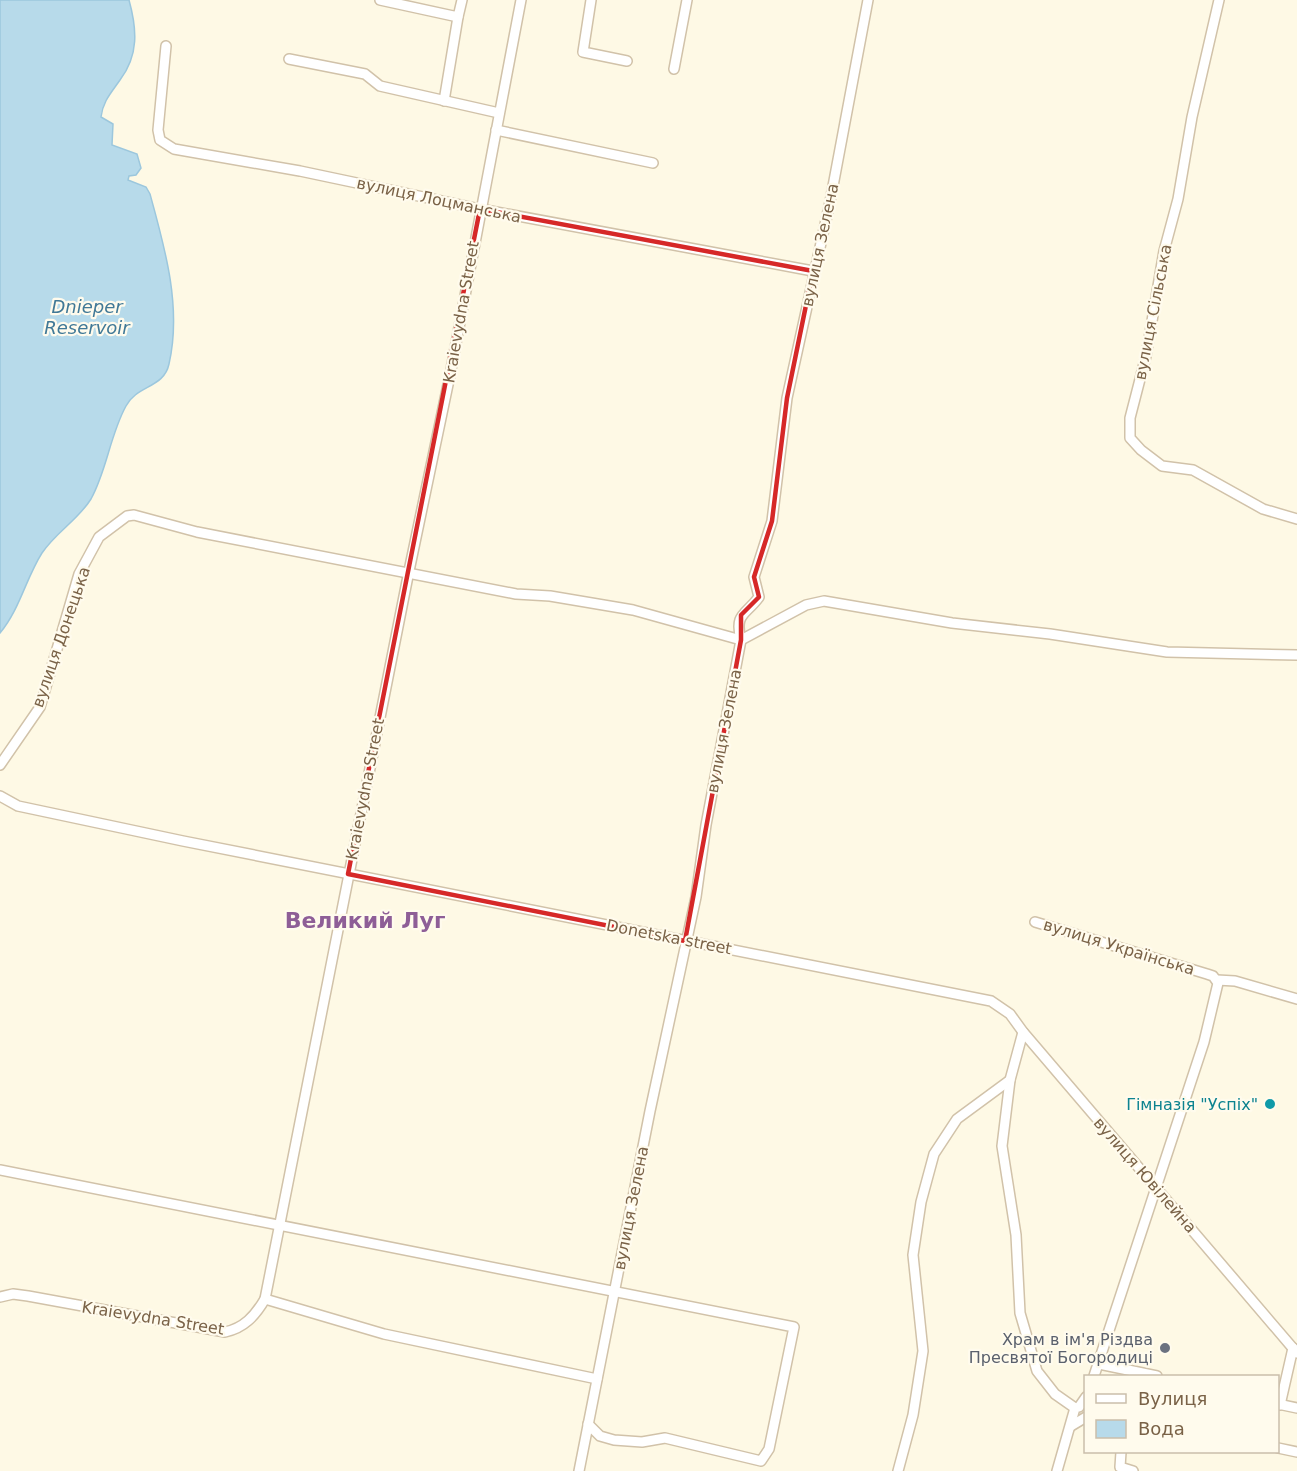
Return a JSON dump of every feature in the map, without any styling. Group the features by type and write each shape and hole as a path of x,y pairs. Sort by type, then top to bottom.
{"street":[{"path":"380,0 458,17"},
{"path":"444,101 462,0"},
{"name":"Kraievydna Street","path":"0,1298 13,1294 28,1296 225,1332 245,1324 257,1312 265,1299 348,874 450,375 521,0"},
{"path":"591,0 583,52 627,61"},
{"path":"674,69 687,0"},
{"name":"вулиця Зелена","path":"579,1471 696,897 706,825 741,640 738,630 741,615 759,597 754,577 772,521 786,398 813,272 820,253 831,202 868,0"},
{"name":"вулиця Сільська","path":"1219,0 1192,117 1178,199 1164,251 1158,294 1130,418 1130,438 1162,466 1193,470 1263,509 1297,519"},
{"name":"вулиця Лоцманська","path":"166,46 158,111 160,140 166,146 480,209 813,272"},
{"path":"289,59 365,74 380,86 499,113"},
{"path":"496,130 654,163"},
{"name":"вулиця Донецька","path":"0,765 40,707 79,574 99,537 120,519 134,515 197,532 409,571 524,595 550,596 655,615 741,640"},
{"path":"741,640 806,605 824,601 952,623 1050,634 1167,652 1297,655"},
{"path":"0,796 18,806 348,874"},
{"name":"Donetska street","path":"348,874 991,1000"},
{"name":"вулиця Українська","path":"1035,922 1208,974 1217,980 1204,1042 1095,1375"},
{"path":"1217,980 1235,981 1297,999"},
{"name":"вулиця Ювілейна","path":"991,1000 1010,1014 1295,1350"},
{"path":"1023,1032 1010,1080 1002,1146 1016,1235 1020,1313 1037,1371 1055,1394 1075,1408"},
{"path":"898,1471 913,1414 923,1351 913,1255 921,1202 934,1154 957,1119 1010,1080"},
{"path":"0,1170 794,1326 769,1449 761,1461 665,1438 632,1442 614,1440 600,1436 588,1424"},
{"path":"265,1299 384,1334 597,1379"},
{"path":"1295,1350 1279,1404 1297,1408"},
{"path":"1099,1364 1148,1375"},
{"path":"1057,1471 1075,1408 1084,1402"},
{"path":"1071,1426 1084,1418"},
{"path":"1279,1448 1297,1452"},
{"path":"1121,1453 1120,1467 1133,1471"}],"highlighted area":[{"path":"480,209 813,271 787,398 772,521 754,577 759,597 741,615 741,640 685,941 348,874"}],"water":[{"name":"Dnieper Reservoir","path":"0,0 129,0 135,31 131,61 106,102 101,117 113,124 112,145 137,154 141,168 136,175 129,176 128,180 146,187 150,194 170,278 174,321 173,343 166,372 162,378 131,399 126,406 91,499 42,553 13,614 0,633"}],"place":[{"name":"Гімназія \"Успіх\"","path":"1270,1104"},
{"name":"Храм в ім'я Різдва Пресвятої Богородиці","path":"1165,1348"}],"district":[{"name":"Великий Луг","path":"365,920"}]}
